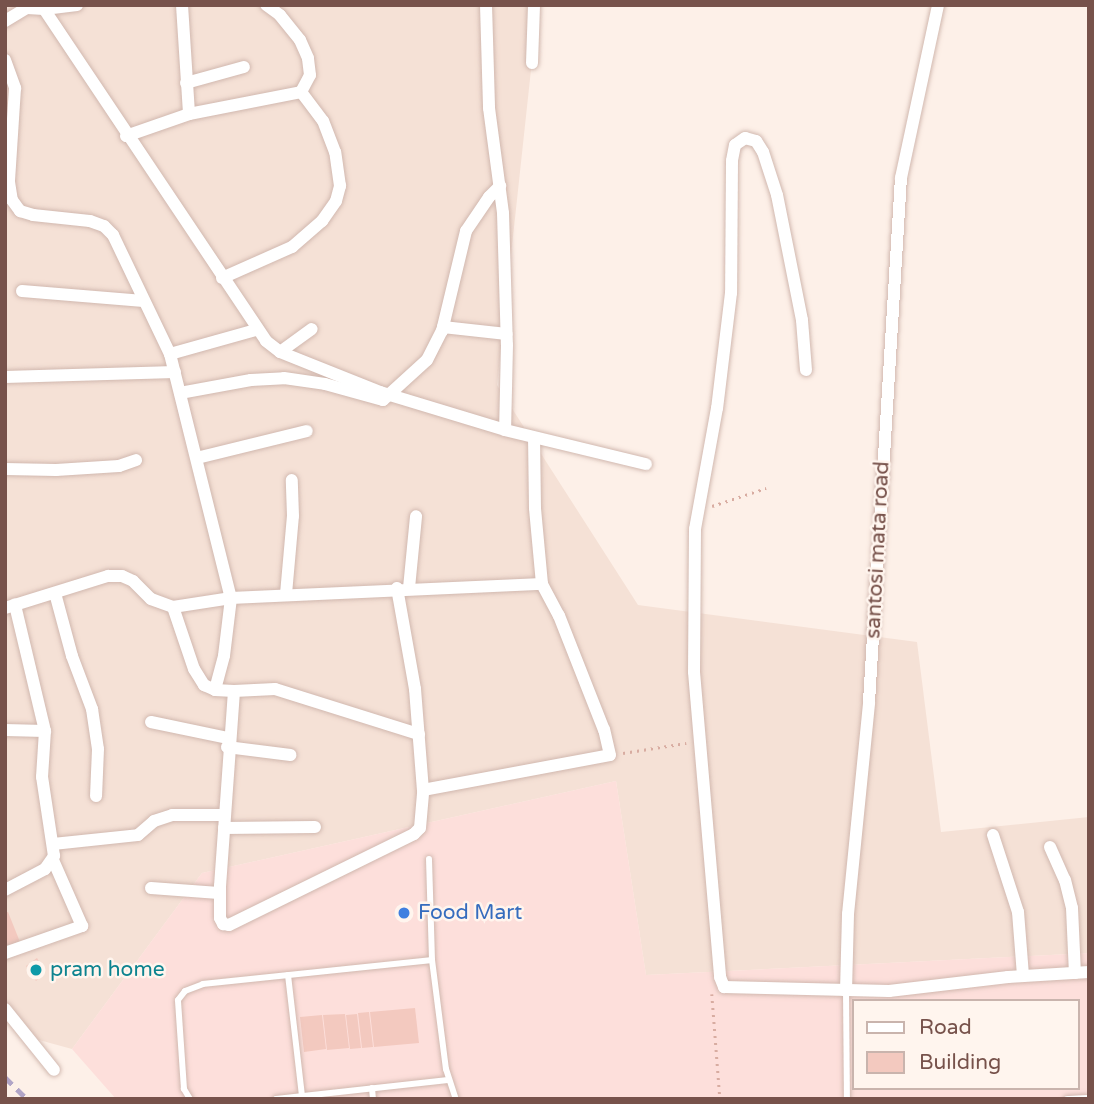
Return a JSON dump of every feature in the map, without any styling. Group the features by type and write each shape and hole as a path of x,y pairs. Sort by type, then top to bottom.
{"street":[{"path":"5,21 26,7 44,9 77,5"},
{"path":"182,5 189,114"},
{"path":"266,5 280,15 300,40 308,58 310,75 301,92"},
{"path":"486,5 489,108 500,187 507,334 505,430"},
{"path":"532,63 534,5"},
{"name":"santosi mata road","path":"846,991 848,914 869,702 901,178 938,5"},
{"path":"44,9 256,330 280,352 388,394 505,430 646,464"},
{"path":"5,60 15,88 9,182 12,200 20,211 33,215 90,221 104,226 113,235 170,354 231,598 224,656 215,690"},
{"path":"186,83 244,67"},
{"path":"126,136 189,114 301,92"},
{"path":"222,278 292,247 322,221 336,201 340,186 335,152 323,121 301,92"},
{"path":"806,370 802,320 777,195 763,152 756,141 745,138 735,145 732,161 731,293 717,408 695,529 694,672 720,977 724,987 889,991 1023,976 1089,972"},
{"path":"180,393 251,380 284,378 325,384 383,400 427,360 443,327 466,231 489,197 500,187"},
{"path":"22,291 144,301"},
{"path":"443,327 507,334"},
{"path":"280,352 312,329"},
{"path":"170,354 256,330"},
{"path":"5,377 175,372"},
{"path":"197,458 307,431"},
{"path":"423,790 610,755 604,730 559,615 542,584 535,508 534,438"},
{"path":"5,469 56,470 120,466 136,460"},
{"path":"286,594 293,516 292,480"},
{"path":"234,691 228,743 219,893 220,918 223,923 229,925 404,839 420,828 423,790 403,588 416,516"},
{"path":"5,953 82,926 52,860 53,844 42,777 45,731 10,607 108,576 121,576 133,582 151,599 173,607 231,598 286,594 542,584"},
{"path":"55,593 72,656 92,709 98,749 96,796"},
{"path":"173,607 194,669 204,685 215,690 275,689 419,734"},
{"path":"151,722 228,743 290,755"},
{"path":"5,730 45,731"},
{"path":"53,844 138,835 154,821 172,814 225,821 315,827"},
{"path":"993,835 1018,912 1023,976"},
{"path":"1050,847 1065,880 1072,908 1075,973"},
{"path":"5,890 45,869 52,860"},
{"path":"151,888 219,893"},
{"path":"5,1009 54,1070"}],"lane":[{"path":"429,859 432,960 448,1080 456,1099"},
{"path":"190,1099 184,1089 178,1000 185,991 202,984 432,960"},
{"path":"288,975 302,1096"},
{"name":"santosi mata road","path":"846,991 847,1099"},
{"path":"276,1099 448,1080"},
{"path":"372,1088 373,1099"},
{"path":"1067,1099 1089,1098"}],"path":[{"path":"699,510 766,488"},
{"path":"610,755 692,742"}],"shaded area":[{"path":"5,5 538,5 497,385 638,605 917,642 941,832 1089,817 1089,953 646,975 616,781 202,873 72,1049 17,1034 5,1016"},
{"name":"Food Mart","path":"616,781 646,975 1089,953 1089,1099 116,1099 72,1049 202,873"}],"building":[{"path":"8,912 20,942 5,946 5,913"},
{"name":"pram home","path":"37,958 45,973 36,981 26,966"},
{"path":"415,1008 419,1043 374,1047 370,1012"},
{"path":"369,1012 373,1047 362,1048 358,1013"},
{"path":"345,1014 349,1048 327,1050 323,1015"},
{"path":"357,1014 361,1048 350,1049 346,1015"},
{"path":"322,1015 326,1049 304,1052 300,1017"}],"railway":[{"path":"5,1077 27,1099"}],"place":[{"name":"Food Mart","path":"404,913"},
{"name":"pram home","path":"36,970"}]}
